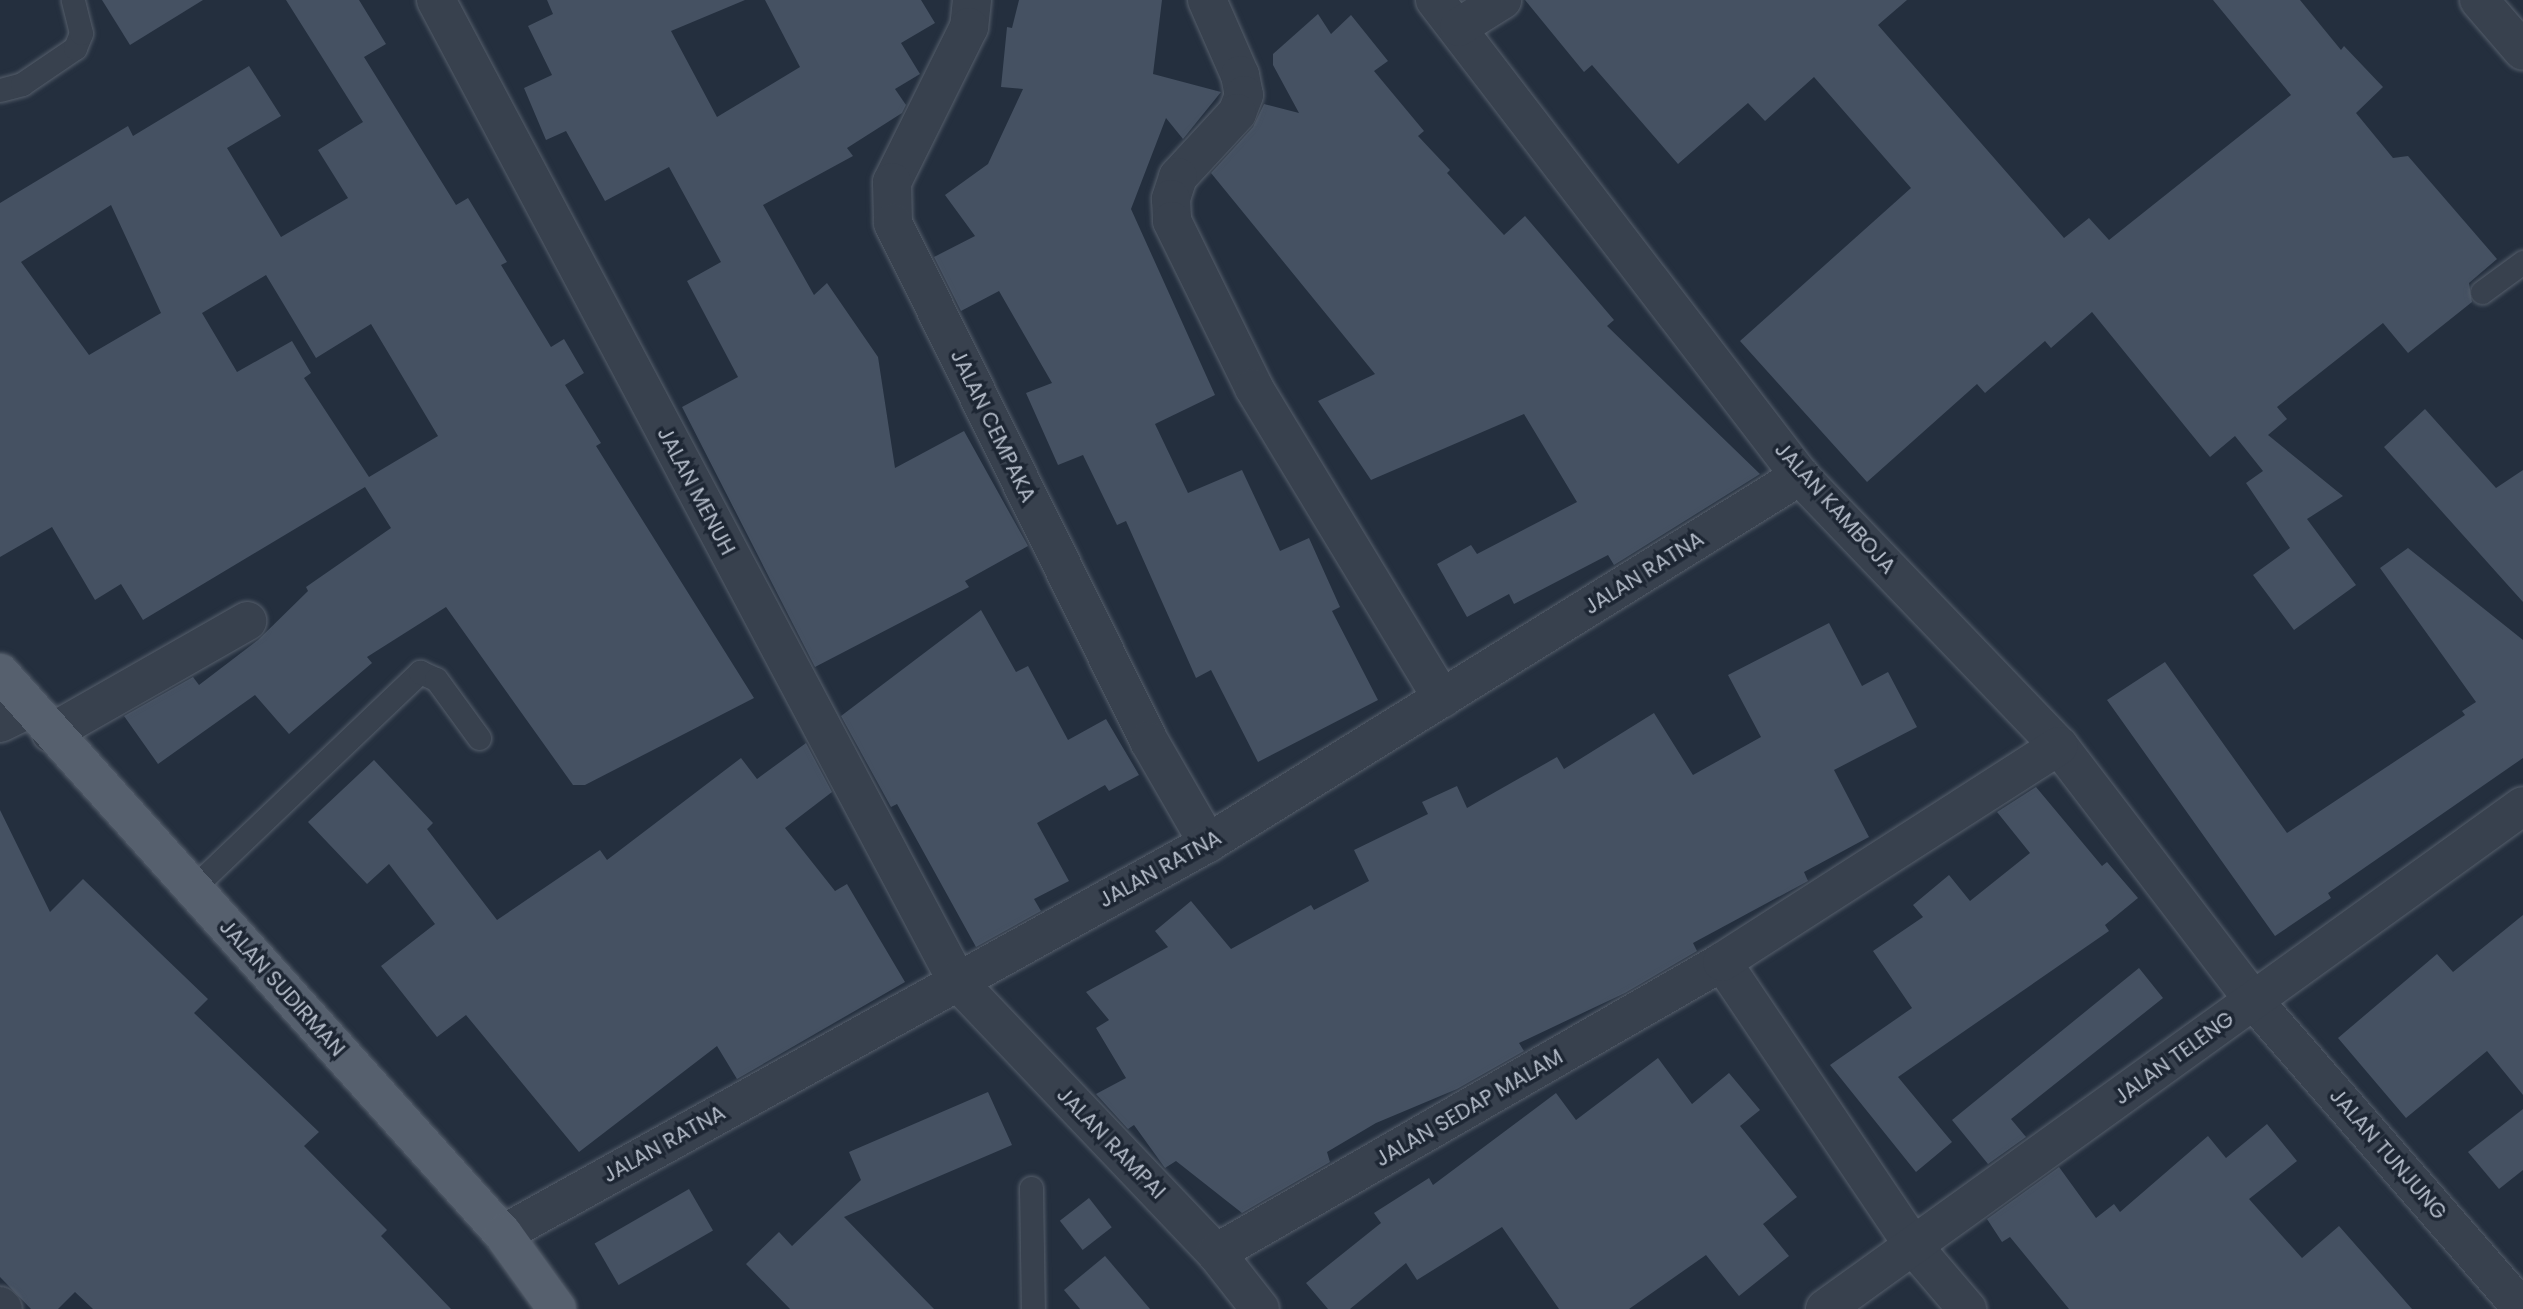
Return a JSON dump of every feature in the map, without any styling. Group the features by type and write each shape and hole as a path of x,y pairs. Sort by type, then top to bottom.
{"main road":[{"name":"JALAN SUDIRMAN","path":"0,673 26,722 192,889 503,1234 557,1309"}],"street":[{"name":"JALAN MENUH","path":"436,0 957,981"},
{"name":"JALAN CEMPAKA","path":"972,0 969,27 892,181 892,223 1149,741 1208,843"},
{"path":"1207,0 1240,75 1244,95 1237,113 1178,177 1171,198 1172,221 1254,388 1442,699"},
{"path":"1447,13 1502,0"},
{"path":"2479,0 2523,51"},
{"name":"JALAN KAMBOJA","path":"1447,13 1800,476 2059,746 2253,1000"},
{"name":"JALAN RATNA","path":"503,1234 1208,843 1800,476"},
{"path":"26,722 247,621"},
{"name":"JALAN SEDAP MALAM","path":"1216,1254 1722,962 2059,746"},
{"name":"JALAN TELENG","path":"1825,1309 2523,806"},
{"path":"1722,962 1914,1247 1967,1309"},
{"name":"JALAN RAMPAI","path":"957,981 1216,1254 1260,1309"},
{"name":"JALAN TUNJUNG","path":"2253,1000 2523,1309"}],"lane":[{"path":"0,90 22,84 75,48 81,33 73,0"},
{"path":"2482,292 2523,262"},
{"path":"192,889 420,672 436,679 479,738"},
{"path":"1031,1188 1033,1309"}],"building":[{"path":"102,0 203,0 130,45"},
{"path":"286,0 359,0 386,44 364,57 456,205 468,198 507,262 501,265 551,347 564,339 584,373 565,385 601,443 596,446 754,698 585,785 573,785 446,607 367,657 372,663 289,734 255,695 158,764 124,716 193,677 199,685 258,640 308,591 306,587 391,528 365,487 143,620 121,584 95,600 52,527 0,557 0,203 128,126 133,136 249,66 281,116 227,148 281,237 348,198 318,150 363,122","holes":["111,205 161,313 89,355 21,262","266,275 316,358 371,324 438,436 369,477 304,378 311,373 292,341 237,372 202,313"]},
{"path":"547,0 745,0 671,31 717,117 800,67 765,0 921,0 935,23 901,43 920,74 895,89 906,105 902,113 847,148 853,156 763,205 814,295 827,283 878,357 895,468 964,431 1028,546 965,581 969,587 815,667 682,407 738,377 687,281 721,262 669,167 605,201 566,131 546,140 524,88 552,75 528,26 553,14"},
{"path":"1019,0 1162,0 1153,74 1221,92 1183,139 1166,118 1131,209 1215,395 1155,424 1188,493 1242,470 1280,551 1309,538 1340,607 1332,611 1378,700 1258,762 1211,670 1196,678 1126,521 1117,525 1083,455 1058,465 1026,393 1052,383 999,291 961,311 934,257 975,236 945,195 988,164 1023,89 1001,87 1007,27 1012,28"},
{"path":"1525,0 1907,0 1878,25 2064,238 2089,218 2109,240 2291,95 2213,0 2300,0 2341,50 2344,46 2383,87 2356,113 2393,158 2408,156 2497,259 2469,283 2472,302 2408,353 2383,323 2277,407 2287,419 2268,435 2343,496 2307,519 2356,585 2294,630 2253,575 2290,548 2246,483 2263,471 2235,436 2210,457 2092,312 2051,348 2045,341 1985,393 1977,384 1867,482 1740,341 1911,188 1814,77 1765,121 1748,103 1678,164 1592,65 1584,72"},
{"path":"1318,14 1331,34 1351,15 1388,61 1374,71 1424,131 1418,136 1450,170 1447,173 1504,235 1525,216 1614,320 1607,326 1760,474 1614,565 1608,555 1514,604 1509,594 1467,617 1437,564 1471,545 1477,554 1577,502 1524,414 1371,480 1318,401 1375,374 1211,173 1253,127 1264,104 1299,113 1273,65 1273,54"},
{"path":"2425,409 2496,488 2523,470 2523,602 2384,447"},
{"path":"2408,548 2523,640 2523,758 2328,893 2331,898 2275,936 2107,700 2165,662 2287,833 2465,715 2462,711 2476,702 2380,568"},
{"path":"981,610 1016,672 1028,666 1068,740 1106,719 1139,775 1109,791 1105,785 1037,823 1069,881 1034,899 1041,911 976,947 897,804 891,807 841,716"},
{"path":"1829,623 1862,686 1888,672 1917,727 1834,770 1869,837 1804,872 1808,881 1693,943 1697,951 1625,993 1519,1043 1524,1051 1457,1089 1376,1123 1327,1152 1330,1162 1242,1213 1176,1161 1165,1168 1134,1125 1128,1129 1096,1094 1126,1078 1096,1028 1109,1020 1086,992 1168,947 1155,931 1191,901 1231,949 1311,905 1314,910 1369,881 1354,850 1428,814 1422,802 1457,786 1467,808 1557,757 1564,769 1654,713 1693,775 1761,737 1728,675"},
{"path":"806,743 832,792 785,828 835,891 847,884 905,982 737,1079 717,1046 579,1152 466,1015 437,1037 381,966 435,924 389,864 367,884 308,822 374,760 433,823 427,829 497,920 600,850 607,860 741,758 757,779"},
{"path":"2036,787 2102,866 2107,862 2138,898 2105,925 2109,931 1898,1077 1952,1142 1916,1172 1830,1065 1912,1008 1873,951 1923,917 1913,905 1949,875 1970,901 2030,853 1997,812"},
{"path":"0,810 50,912 83,879 208,999 194,1013 319,1132 304,1146 387,1230 381,1236 451,1309 93,1309 75,1292 58,1309 31,1309 0,1277"},
{"path":"2523,915 2523,1095 2487,1051 2406,1118 2338,1038 2437,954 2453,972"},
{"path":"2139,968 2163,998 2011,1119 2026,1137 1988,1164 1952,1120"},
{"path":"1658,1058 1692,1104 1729,1073 1760,1110 1740,1126 1797,1197 1763,1224 1789,1256 1739,1296 1706,1255 1629,1309 1559,1309 1502,1227 1417,1280 1406,1263 1350,1309 1328,1309 1306,1283 1381,1223 1374,1213 1429,1178 1433,1185 1556,1093 1576,1120"},
{"path":"988,1092 1012,1145 844,1217 934,1309 790,1309 746,1264 779,1232 792,1246 861,1180 849,1152"},
{"path":"2523,1109 2523,1170 2499,1189 2468,1152"},
{"path":"2267,1124 2297,1161 2249,1199 2302,1258 2339,1226 2412,1309 2069,1309 2010,1237 2002,1242 1987,1219 2059,1167 2096,1218 2114,1204 2120,1212 2208,1136 2226,1158"},
{"path":"689,1189 713,1231 619,1285 595,1244"},
{"path":"1089,1198 1112,1227 1083,1250 1060,1221"},
{"path":"1105,1256 1150,1309 1080,1309 1064,1290"}]}
